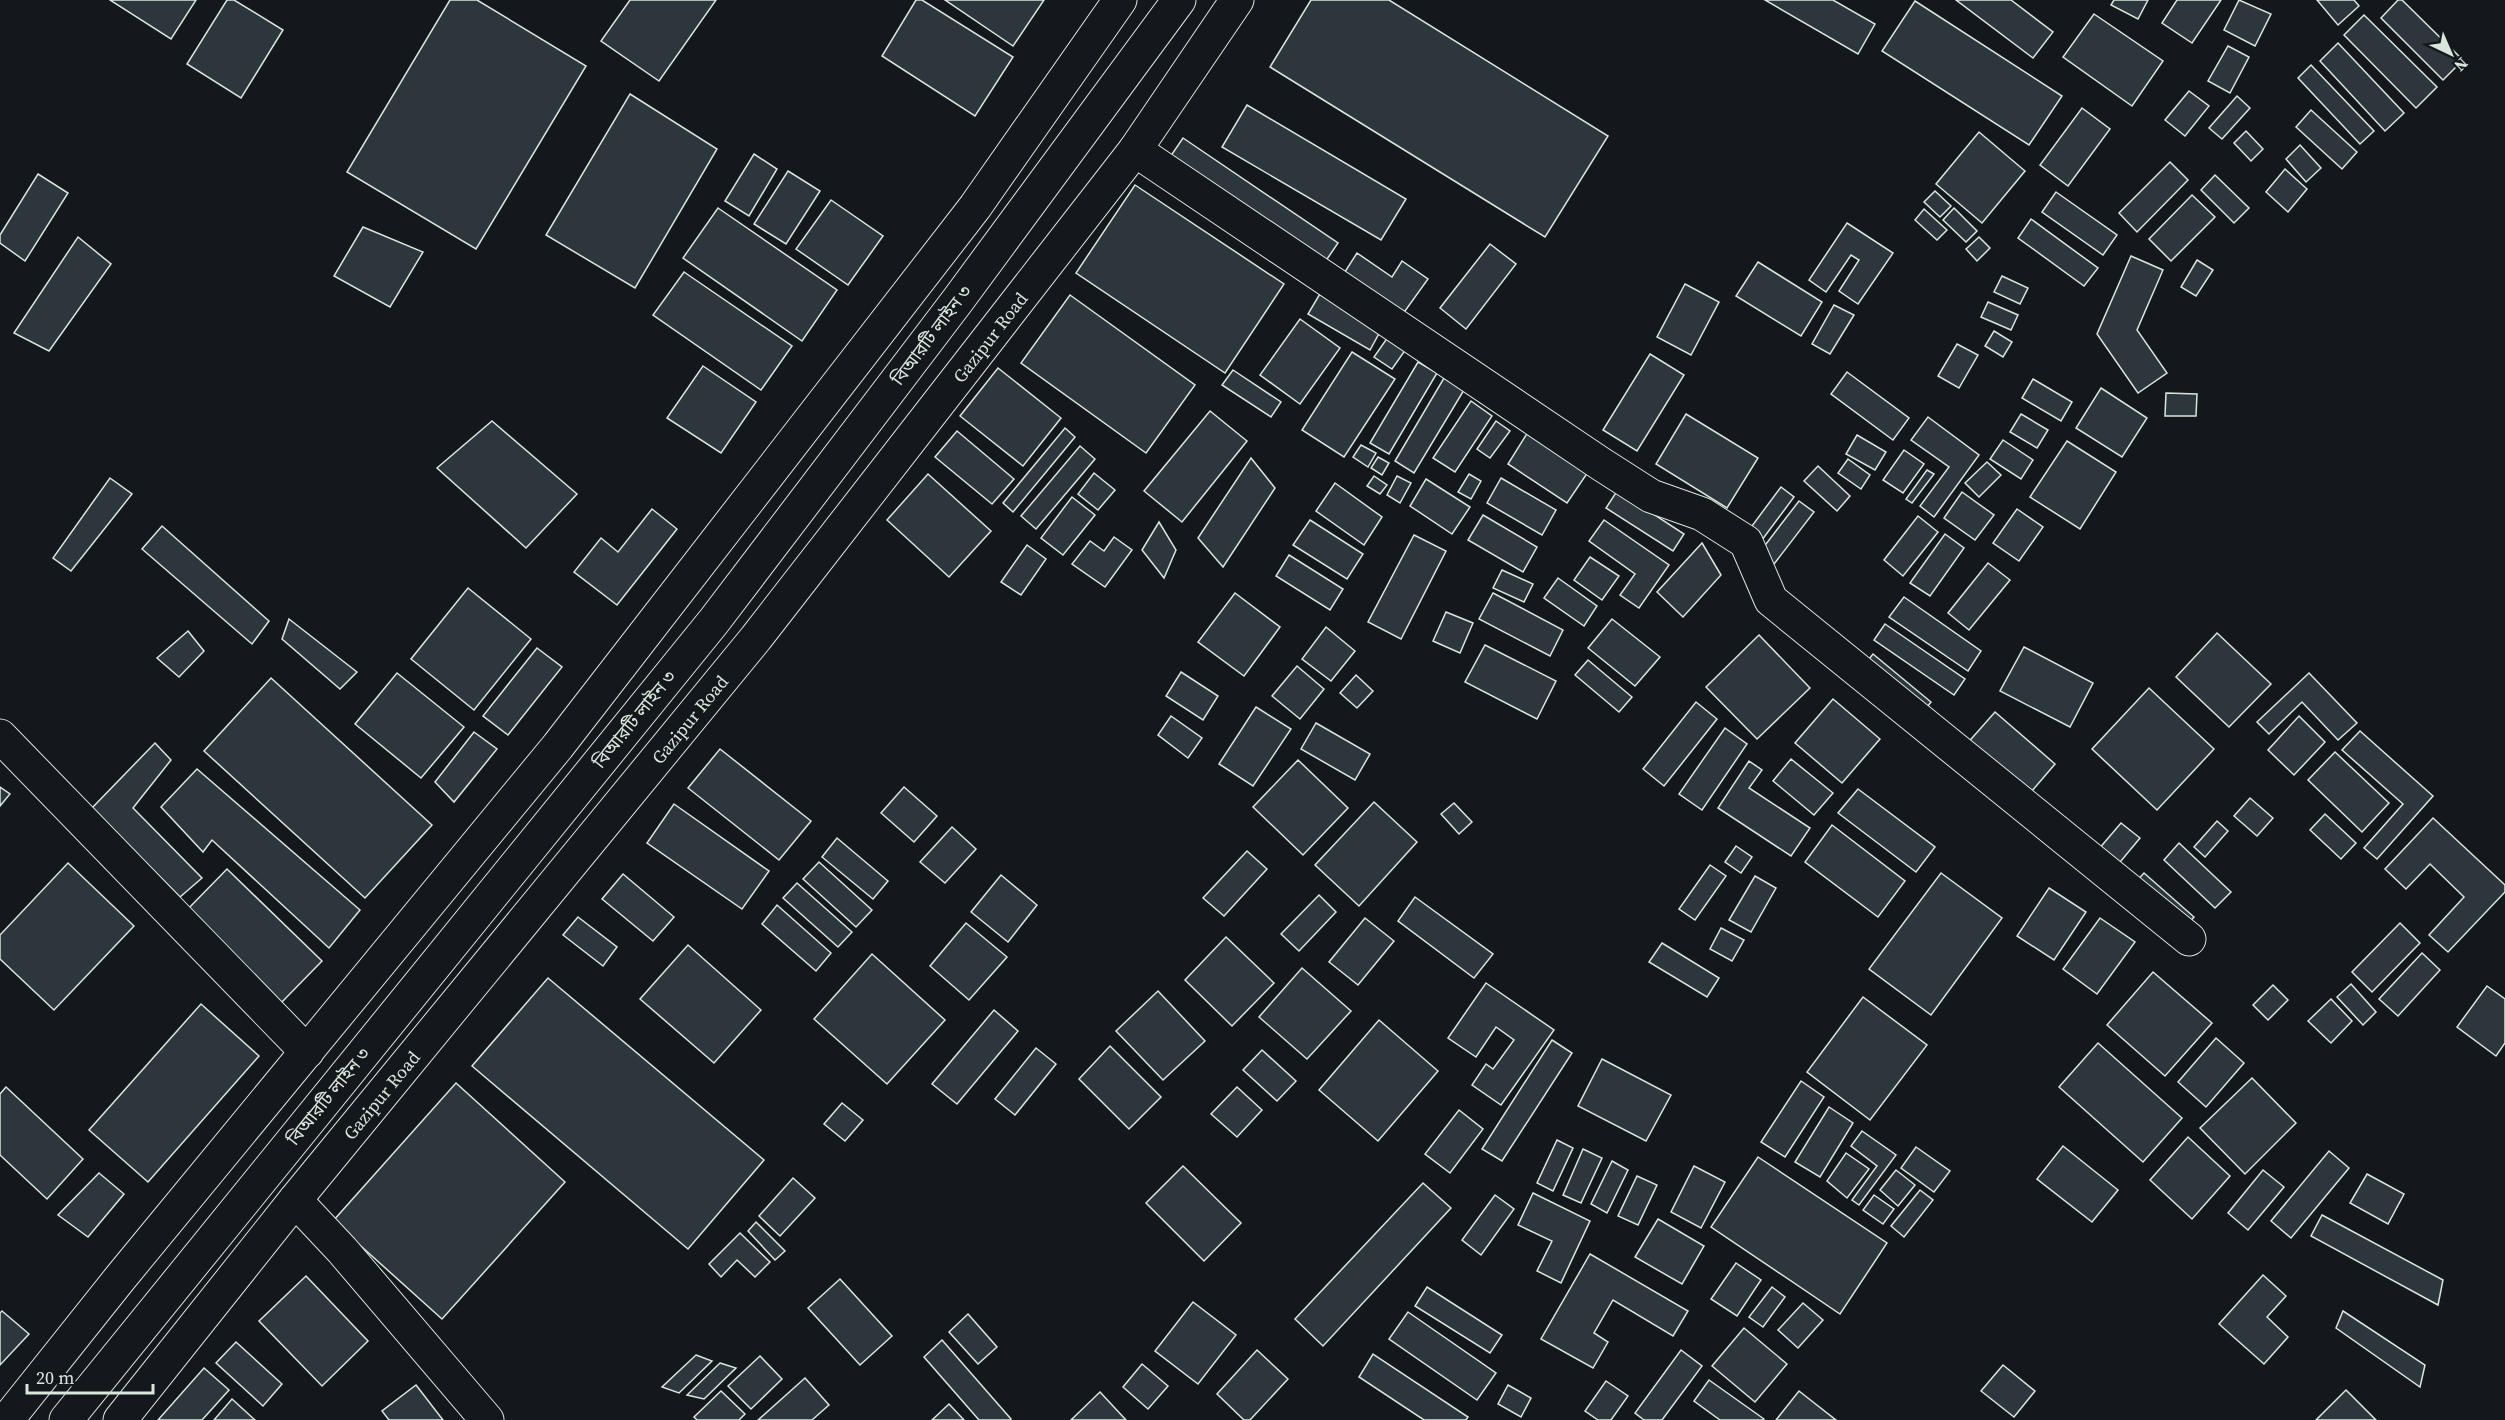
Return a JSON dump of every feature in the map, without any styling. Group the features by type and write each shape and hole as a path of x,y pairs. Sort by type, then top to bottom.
{"main road":[{"path":"7,1420 566,737 975,207 1120,0"},
{"name":"বিআরটি লাইন ৩","path":"66,1420 714,621 958,300 1179,0"},
{"name":"Gazipur Road","path":"120,1420 295,1200 756,638 1135,150 1236,0"},
{"path":"1135,150 1601,464 1651,496 1702,514 1746,542 1771,600 2189,939"},
{"path":"0,736 307,1052"},
{"path":"295,1200 342,1250 487,1420"}],"building":[{"path":"110,0 196,0 171,39"},
{"path":"227,0 234,0 283,30 241,98 187,64"},
{"path":"450,0 477,0 586,66 476,249 347,172"},
{"path":"630,0 716,0 659,81 601,41"},
{"path":"916,0 922,0 1013,57 975,116 882,56"},
{"path":"945,0 1044,0 1013,46"},
{"path":"1311,0 1389,0 1608,136 1545,237 1270,67"},
{"path":"1765,0 1833,0 1875,24 1858,54"},
{"path":"1956,0 2011,0 2053,32 2033,58"},
{"path":"2114,0 2148,0 2138,19 2111,5"},
{"path":"2177,0 2221,0 2192,43 2162,23"},
{"path":"2239,0 2271,14 2255,46 2224,30"},
{"path":"2317,0 2354,0 2359,6 2338,25"},
{"path":"2398,0 2402,0 2463,60 2443,80 2381,18"},
{"path":"1915,1 2062,96 2029,145 1882,51"},
{"path":"2094,14 2163,61 2132,106 2063,57"},
{"path":"2364,15 2437,87 2416,108 2344,35"},
{"path":"2338,43 2404,113 2385,131 2320,61"},
{"path":"2228,46 2249,57 2230,93 2208,81"},
{"path":"2311,65 2374,131 2360,144 2298,78"},
{"path":"2189,91 2209,106 2185,136 2165,120"},
{"path":"630,94 717,149 635,288 546,235"},
{"path":"2237,96 2250,108 2222,139 2209,128"},
{"path":"1247,105 1406,199 1381,240 1222,147"},
{"path":"2082,108 2110,129 2068,186 2040,165"},
{"path":"2311,110 2357,152 2342,169 2296,127"},
{"path":"2246,131 2263,149 2251,161 2234,143"},
{"path":"1979,132 2025,171 1982,223 1936,184"},
{"path":"1183,138 1338,243 1323,265 1168,160"},
{"path":"2300,145 2321,168 2306,182 2286,159"},
{"path":"754,154 777,169 749,216 725,201"},
{"path":"2170,162 2188,180 2137,232 2119,213"},
{"path":"2285,169 2307,189 2288,212 2266,192"},
{"path":"788,171 820,191 786,244 754,224"},
{"path":"38,174 68,193 25,261 0,243 0,235"},
{"path":"2215,175 2249,208 2234,223 2201,190"},
{"path":"1135,185 1284,284 1225,373 1076,273"},
{"path":"1935,191 1951,206 1940,217 1924,202"},
{"path":"2056,192 2117,235 2103,255 2042,212"},
{"path":"2192,195 2215,217 2171,261 2149,239"},
{"path":"831,200 883,236 848,285 796,249"},
{"path":"718,208 837,290 802,341 683,258"},
{"path":"1954,208 1977,231 1966,242 1943,220"},
{"path":"1924,209 1947,230 1937,240 1915,220"},
{"path":"2031,219 2098,268 2084,286 2018,238"},
{"path":"1847,223 1893,253 1858,304 1839,291 1859,260 1851,255 1826,292 1809,280"},
{"path":"363,227 423,252 390,307 334,276"},
{"path":"78,237 111,264 49,351 14,333"},
{"path":"1979,237 1990,248 1977,261 1966,249"},
{"path":"1490,244 1516,264 1466,329 1440,308"},
{"path":"1357,253 1392,277 1402,261 1428,279 1400,318 1341,278"},
{"path":"2131,256 2163,270 2137,330 2167,373 2138,393 2097,334"},
{"path":"2197,260 2213,270 2196,296 2181,287"},
{"path":"1758,262 1822,302 1801,336 1736,296"},
{"path":"684,272 792,346 761,390 653,315"},
{"path":"2002,276 2028,288 2020,304 1994,292"},
{"path":"1685,284 1719,302 1691,355 1657,337"},
{"path":"1321,292 1382,328 1370,350 1308,314"},
{"path":"1070,295 1195,385 1146,453 1021,363"},
{"path":"1988,302 2018,315 2011,330 1981,317"},
{"path":"1834,305 1854,315 1830,354 1812,344"},
{"path":"1300,319 1340,348 1300,404 1260,375"},
{"path":"1994,331 2012,342 2003,357 1985,346"},
{"path":"1388,337 1406,349 1392,369 1374,357"},
{"path":"1957,344 1978,355 1959,388 1938,376"},
{"path":"1352,352 1395,379 1344,457 1302,430"},
{"path":"1650,354 1684,375 1637,451 1603,430"},
{"path":"1418,362 1437,373 1389,454 1370,443"},
{"path":"703,366 756,402 721,453 667,418"},
{"path":"998,368 1061,418 1023,466 960,416"},
{"path":"1233,370 1281,402 1271,417 1222,385"},
{"path":"1847,372 1909,418 1893,440 1831,394"},
{"path":"1444,378 1464,390 1414,473 1395,461"},
{"path":"2033,379 2072,402 2061,421 2022,398"},
{"path":"2101,388 2147,418 2122,457 2076,428"},
{"path":"2166,393 2197,394 2196,416 2165,416"},
{"path":"1471,401 1492,416 1455,472 1433,458"},
{"path":"1210,411 1247,441 1182,522 1144,491"},
{"path":"1686,414 1758,458 1727,508 1656,464"},
{"path":"2021,414 2048,430 2037,448 2010,432"},
{"path":"1928,417 1979,455 1934,517 1920,506 1949,467 1911,440"},
{"path":"492,421 577,494 526,548 437,468"},
{"path":"1496,421 1510,431 1490,458 1477,449"},
{"path":"1065,428 1075,437 1013,512 1003,503"},
{"path":"957,431 1014,479 992,504 935,457"},
{"path":"1528,432 1588,472 1567,503 1508,464"},
{"path":"1857,435 1886,452 1875,470 1846,454"},
{"path":"2003,440 2033,460 2021,479 1990,459"},
{"path":"2067,441 2116,472 2080,529 2030,497"},
{"path":"1361,445 1376,453 1368,467 1353,457"},
{"path":"1080,446 1095,459 1036,529 1021,516"},
{"path":"1904,450 1924,464 1903,493 1883,480"},
{"path":"1378,457 1389,463 1382,475 1371,468"},
{"path":"1251,458 1275,488 1223,567 1198,538"},
{"path":"1848,459 1870,475 1861,489 1838,473"},
{"path":"1987,462 2001,475 1979,497 1965,483"},
{"path":"1818,466 1850,496 1837,511 1804,481"},
{"path":"1927,470 1934,474 1912,503 1906,499"},
{"path":"1094,473 1115,490 1098,510 1078,494"},
{"path":"928,474 991,531 949,577 887,520"},
{"path":"1469,474 1481,481 1471,499 1458,492"},
{"path":"1374,476 1387,485 1380,494 1367,486"},
{"path":"1397,476 1411,483 1400,503 1387,495"},
{"path":"110,478 132,494 71,571 53,558"},
{"path":"1501,478 1556,510 1542,535 1487,503"},
{"path":"1426,479 1470,507 1452,534 1410,506"},
{"path":"1335,483 1382,517 1364,545 1316,511"},
{"path":"1781,487 1794,497 1759,544 1746,534"},
{"path":"1619,488 1621,493 1684,534 1673,551 1606,508"},
{"path":"1962,492 1994,515 1975,540 1944,518"},
{"path":"1072,497 1095,515 1063,555 1041,538"},
{"path":"1799,501 1814,512 1771,568 1756,557"},
{"path":"652,509 677,529 617,605 574,572 601,538 618,552"},
{"path":"2017,509 2043,527 2019,561 1993,543"},
{"path":"1483,515 1537,547 1523,572 1468,540"},
{"path":"1918,516 1938,532 1903,576 1884,560"},
{"path":"1310,520 1363,554 1347,579 1293,545"},
{"path":"1604,520 1669,565 1639,608 1620,595 1635,574 1589,541"},
{"path":"1159,522 1176,550 1164,578 1142,550"},
{"path":"162,526 269,621 252,644 142,549"},
{"path":"1945,534 1964,548 1930,596 1910,583"},
{"path":"1414,535 1446,551 1401,639 1368,622"},
{"path":"1114,537 1132,550 1105,587 1072,564 1090,541 1104,551"},
{"path":"1702,543 1721,575 1683,617 1657,592"},
{"path":"1027,545 1046,559 1021,595 1001,582"},
{"path":"1289,555 1343,589 1330,610 1276,576"},
{"path":"1590,557 1619,576 1602,600 1574,580"},
{"path":"1988,563 2010,580 1969,630 1948,613"},
{"path":"1502,570 1533,584 1524,602 1493,588"},
{"path":"1558,578 1597,606 1584,626 1544,598"},
{"path":"468,588 531,639 474,710 411,659"},
{"path":"1235,593 1280,627 1244,676 1198,642"},
{"path":"1493,593 1563,630 1550,656 1479,619"},
{"path":"1904,597 1981,651 1968,671 1889,617"},
{"path":"1446,612 1473,623 1460,653 1433,641"},
{"path":"289,619 357,672 340,689 282,639"},
{"path":"1612,619 1660,657 1635,686 1588,648"},
{"path":"1885,624 1965,679 1954,695 1874,640"},
{"path":"1326,627 1355,651 1331,681 1302,659"},
{"path":"188,631 204,651 179,677 157,658"},
{"path":"2217,633 2271,684 2229,727 2176,677"},
{"path":"1759,635 1810,688 1757,739 1706,687"},
{"path":"1485,645 1556,681 1537,719 1465,682"},
{"path":"2024,647 2093,683 2070,727 2000,691"},
{"path":"537,648 562,667 508,735 483,716"},
{"path":"1873,654 1931,702 1920,716 1862,668"},
{"path":"1588,660 1632,697 1619,712 1575,675"},
{"path":"1297,666 1324,689 1300,719 1272,696"},
{"path":"1181,672 1218,696 1203,720 1166,696"},
{"path":"397,673 464,727 421,778 355,724"},
{"path":"2309,673 2357,723 2338,740 2302,702 2269,734 2257,722"},
{"path":"1356,675 1373,691 1357,708 1340,693"},
{"path":"271,678 432,825 365,898 204,751"},
{"path":"2149,688 2214,749 2157,810 2092,749"},
{"path":"1833,699 1880,739 1842,783 1795,743"},
{"path":"1696,702 1717,719 1664,786 1643,769"},
{"path":"1256,707 1291,729 1253,786 1219,764"},
{"path":"1995,712 2055,764 2025,799 1965,746"},
{"path":"1171,716 1202,738 1188,758 1158,735"},
{"path":"2299,716 2325,742 2294,775 2268,750"},
{"path":"1316,723 1370,754 1355,780 1301,749"},
{"path":"1725,728 1747,744 1702,810 1679,794"},
{"path":"2360,731 2433,796 2377,859 2364,848 2403,804 2342,750"},
{"path":"474,732 497,749 454,802 435,782"},
{"path":"155,743 171,760 133,808 202,878 180,897 92,808"},
{"path":"720,749 811,821 779,860 688,788"},
{"path":"2335,752 2389,803 2362,832 2308,780"},
{"path":"1791,759 1833,793 1814,815 1773,781"},
{"path":"1298,760 1348,808 1303,855 1253,807"},
{"path":"1749,761 1762,770 1749,788 1810,828 1791,856 1718,808"},
{"path":"197,769 360,910 329,948 212,840 203,852 161,807"},
{"path":"0,787 10,794 0,806"},
{"path":"904,787 937,816 914,842 881,813"},
{"path":"1858,789 1935,847 1916,872 1838,813"},
{"path":"2250,798 2273,818 2257,836 2234,816"},
{"path":"1374,802 1417,842 1359,906 1315,865"},
{"path":"1454,803 1472,822 1459,834 1441,814"},
{"path":"674,804 769,871 742,909 647,843"},
{"path":"2325,814 2356,843 2341,859 2310,830"},
{"path":"2433,818 2505,885 2505,892 2448,952 2429,935 2464,897 2430,864 2406,889 2385,869"},
{"path":"2217,821 2228,831 2205,857 2194,847"},
{"path":"2121,823 2140,838 2116,867 2098,850"},
{"path":"1832,825 1905,881 1878,917 1805,862"},
{"path":"952,827 976,849 945,883 920,862"},
{"path":"837,838 888,881 873,899 822,857"},
{"path":"2179,843 2231,892 2215,908 2164,860"},
{"path":"1736,846 1752,857 1741,873 1725,862"},
{"path":"1247,851 1267,869 1224,916 1203,898"},
{"path":"819,862 872,910 856,927 803,879"},
{"path":"68,863 134,926 54,1010 0,959 0,935"},
{"path":"1710,865 1726,876 1695,920 1679,909"},
{"path":"227,869 322,961 281,1003 186,911"},
{"path":"1941,873 2002,918 1931,1015 1869,969"},
{"path":"2144,873 2194,917 2183,930 2132,886"},
{"path":"623,874 674,917 653,941 602,899"},
{"path":"1001,875 1037,905 1008,942 971,912"},
{"path":"1755,876 1776,888 1751,932 1729,920"},
{"path":"797,883 852,932 838,947 783,898"},
{"path":"2049,888 2086,912 2054,960 2017,936"},
{"path":"1319,895 1336,912 1299,951 1281,934"},
{"path":"1415,897 1493,954 1474,978 1398,921"},
{"path":"777,905 831,953 816,971 762,924"},
{"path":"578,917 617,947 603,966 563,935"},
{"path":"1365,918 1394,941 1358,985 1329,962"},
{"path":"2100,918 2135,942 2097,994 2063,969"},
{"path":"966,923 1007,957 969,1000 930,966"},
{"path":"2400,923 2420,943 2372,992 2352,972"},
{"path":"1721,928 1744,940 1732,961 1710,949"},
{"path":"1226,937 1274,983 1232,1026 1185,980"},
{"path":"1662,943 1719,978 1707,997 1649,962"},
{"path":"688,945 761,1010 714,1063 640,999"},
{"path":"2422,953 2440,970 2398,1016 2379,999"},
{"path":"872,954 945,1020 887,1084 814,1019"},
{"path":"1302,968 1351,1011 1307,1059 1259,1017"},
{"path":"2153,972 2212,1023 2165,1076 2107,1025"},
{"path":"548,978 764,1160 688,1249 472,1066"},
{"path":"1486,983 1554,1030 1501,1105 1472,1085 1486,1064 1493,1069 1514,1040 1496,1027 1476,1057 1448,1038"},
{"path":"2351,984 2376,1012 2363,1025 2337,997"},
{"path":"2273,985 2288,1000 2268,1020 2253,1005"},
{"path":"2487,986 2505,999 2505,1043 2496,1056 2457,1027"},
{"path":"1158,991 1205,1041 1163,1080 1116,1031"},
{"path":"1863,997 1927,1045 1870,1120 1807,1072"},
{"path":"2331,999 2352,1021 2331,1043 2308,1021"},
{"path":"201,1004 259,1056 148,1182 89,1130"},
{"path":"994,1010 1018,1031 957,1104 932,1084"},
{"path":"1379,1020 1438,1071 1378,1141 1319,1090"},
{"path":"2216,1038 2244,1063 2206,1107 2178,1082"},
{"path":"1552,1040 1572,1053 1502,1161 1482,1149"},
{"path":"2098,1043 2182,1118 2143,1162 2059,1087"},
{"path":"1110,1046 1161,1097 1129,1129 1079,1079"},
{"path":"1036,1048 1056,1064 1015,1115 995,1099"},
{"path":"1262,1050 1296,1081 1277,1101 1243,1070"},
{"path":"1602,1059 1671,1095 1646,1141 1578,1106"},
{"path":"2252,1078 2296,1123 2245,1174 2200,1128"},
{"path":"1801,1081 1824,1097 1785,1157 1761,1142"},
{"path":"456,1083 565,1182 442,1319 333,1221"},
{"path":"6,1087 83,1159 47,1199 0,1155 0,1094"},
{"path":"1237,1087 1262,1110 1237,1137 1211,1114"},
{"path":"842,1103 863,1120 845,1141 824,1124"},
{"path":"1829,1107 1853,1123 1820,1177 1795,1162"},
{"path":"1459,1110 1483,1129 1450,1173 1425,1154"},
{"path":"1862,1131 1896,1155 1859,1205 1852,1200 1877,1166 1851,1146"},
{"path":"2188,1137 2230,1176 2192,1219 2150,1180"},
{"path":"1557,1140 1573,1148 1553,1191 1537,1183"},
{"path":"2063,1146 2118,1190 2092,1222 2037,1179"},
{"path":"1916,1147 1950,1171 1934,1192 1901,1168"},
{"path":"1583,1149 1602,1158 1581,1203 1563,1195"},
{"path":"2329,1151 2349,1168 2291,1238 2271,1221"},
{"path":"1846,1153 1869,1169 1847,1198 1827,1181"},
{"path":"1758,1157 1887,1243 1840,1314 1711,1227"},
{"path":"1612,1161 1628,1170 1607,1213 1591,1204"},
{"path":"1183,1166 1241,1223 1204,1261 1146,1203"},
{"path":"1694,1166 1725,1182 1701,1228 1671,1212"},
{"path":"1896,1170 1915,1185 1898,1206 1880,1190"},
{"path":"2263,1170 2284,1187 2248,1230 2228,1213"},
{"path":"99,1173 124,1194 88,1237 58,1215"},
{"path":"2367,1174 2404,1194 2388,1224 2350,1203"},
{"path":"1637,1176 1657,1185 1638,1225 1618,1216"},
{"path":"793,1178 815,1198 780,1236 759,1216"},
{"path":"1423,1183 1451,1208 1323,1346 1295,1319"},
{"path":"1920,1190 1933,1200 1904,1237 1891,1226"},
{"path":"1533,1193 1590,1221 1561,1283 1537,1271 1552,1241 1518,1225"},
{"path":"1495,1195 1514,1209 1481,1255 1462,1240"},
{"path":"1874,1195 1894,1209 1883,1224 1863,1210"},
{"path":"2322,1215 2443,1280 2438,1305 2311,1236"},
{"path":"1658,1219 1704,1246 1682,1284 1635,1257"},
{"path":"756,1222 785,1251 775,1260 748,1231"},
{"path":"740,1233 770,1262 755,1277 737,1260 721,1277 709,1264"},
{"path":"1590,1254 1688,1311 1673,1336 1613,1300 1594,1333 1608,1342 1593,1368 1541,1339"},
{"path":"1736,1263 1761,1280 1737,1316 1711,1299"},
{"path":"2263,1275 2286,1296 2267,1317 2288,1337 2264,1364 2219,1324"},
{"path":"306,1276 368,1341 322,1386 259,1321"},
{"path":"840,1279 892,1336 860,1365 808,1308"},
{"path":"1427,1287 1502,1335 1490,1353 1415,1306"},
{"path":"1772,1287 1785,1297 1763,1327 1749,1317"},
{"path":"1193,1302 1236,1335 1198,1384 1155,1351"},
{"path":"1803,1303 1823,1320 1798,1348 1778,1330"},
{"path":"2,1311 29,1334 0,1365 0,1313"},
{"path":"2343,1311 2425,1365 2420,1387 2336,1328"},
{"path":"1408,1312 1496,1373 1477,1400 1389,1339"},
{"path":"968,1314 997,1347 978,1364 949,1332"},
{"path":"1744,1328 1787,1364 1755,1402 1712,1366"},
{"path":"942,1340 1010,1420 979,1420 924,1357"},
{"path":"236,1342 282,1384 263,1406 216,1363"},
{"path":"1257,1350 1288,1379 1250,1420 1244,1420 1217,1394"},
{"path":"1681,1350 1702,1366 1662,1420 1644,1420 1635,1413"},
{"path":"1373,1354 1468,1417 1466,1420 1424,1420 1359,1377"},
{"path":"696,1355 712,1361 679,1393 662,1387"},
{"path":"760,1356 782,1379 751,1409 728,1386"},
{"path":"720,1363 736,1368 704,1399 687,1395"},
{"path":"1142,1364 1168,1386 1148,1409 1123,1387"},
{"path":"2003,1365 2035,1391 2014,1417 1981,1391"},
{"path":"204,1368 229,1390 202,1420 158,1420"},
{"path":"805,1378 829,1405 812,1420 758,1420"},
{"path":"1709,1380 1764,1419 1720,1420 1694,1401"},
{"path":"1606,1381 1628,1396 1611,1420 1598,1420 1585,1411"},
{"path":"416,1385 443,1420 389,1420 382,1411"},
{"path":"1508,1385 1531,1398 1521,1417 1498,1404"},
{"path":"2346,1390 2376,1420 2316,1420"},
{"path":"721,1391 745,1414 739,1420 697,1420 694,1417"},
{"path":"1799,1391 1836,1420 1776,1420"},
{"path":"1100,1392 1126,1420 1071,1420"},
{"path":"232,1399 255,1420 214,1420"},
{"path":"949,1404 964,1420 932,1420"}]}
